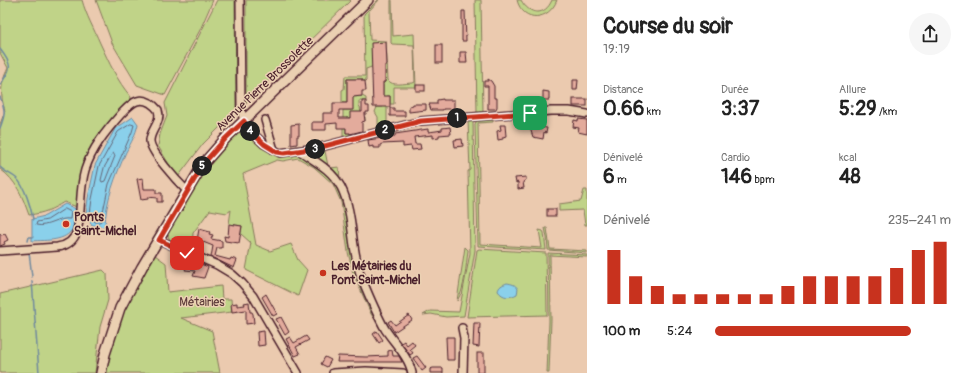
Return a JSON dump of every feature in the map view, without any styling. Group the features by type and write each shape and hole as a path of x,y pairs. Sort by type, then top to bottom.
{"main road":[{"name":"Avenue Pierre Brossolette","path":"101,373 105,354 120,308 142,267 204,163 226,138 368,0"}],"street":[{"path":"240,0 241,110 248,129 258,139 280,153 337,144 421,121 551,111 569,111 587,114"},
{"path":"0,251 57,247 63,246 70,242 77,232 85,170 95,148 106,130 130,105 137,101 148,101 158,110 159,122 150,138 152,148 187,191"},
{"path":"265,120 274,150"},
{"path":"300,151 325,167 341,187 350,216 357,268 377,315 408,362 412,373"},
{"path":"159,240 217,265 232,274 242,283 253,296 298,373"},
{"path":"462,328 464,338 463,373"},
{"path":"333,373 366,371 403,373"}],"green space":[{"path":"0,0 82,0 88,17 117,78 131,97 130,102 99,135 89,156 77,207 64,202 47,211 29,215 15,184 0,169 0,124 5,111 2,99 2,84 8,68 0,53"},
{"path":"96,0 213,0 200,30 165,95 137,85 112,43"},
{"path":"217,0 235,0 236,111 203,144 178,177 158,146 160,134 167,116 165,103"},
{"path":"246,0 351,0 246,103"},
{"path":"378,0 369,11 370,40 386,41 388,80 390,82 399,84 415,82 414,45 391,43 392,0 393,36 414,34 416,87 394,87 394,104 390,104 390,96 387,96 387,127 375,130 378,126 378,117 375,112 377,107 383,107 383,85 373,84 383,84 385,82 385,68 374,66 366,69 366,81 362,81 362,79 347,79 347,103 342,103 342,90 344,89 345,76 365,76 364,14"},
{"path":"475,0 481,0 483,112 477,113"},
{"path":"517,0 521,0 528,9 537,12 545,9 552,0 557,0 548,12 542,15 530,16 520,7"},
{"path":"362,96 366,98 366,101 359,101 359,106 361,114 365,117 365,121 364,117 346,118 346,133 366,132 354,135 354,133 350,133 350,137 343,137 343,110 351,110 353,97"},
{"path":"493,119 493,122 478,123 480,244 542,248 539,230 543,231 544,233 546,250 478,246 475,124 477,120"},
{"path":"468,121 473,122 475,250 464,316 446,317 431,314 423,315 430,311 459,312 470,253 468,171 470,170"},
{"path":"243,130 261,145 303,155 323,168 343,195 354,256 386,335 371,314 353,273 348,252 341,202 333,184 314,167 298,158 283,161 277,160 243,174 256,245 270,251 291,244 298,260 307,270 298,296 246,270 251,243 241,234 242,226 229,224 231,210 227,213 210,210 193,233 192,252 176,245 170,240 168,232 201,173 236,134"},
{"path":"325,151 328,166 330,168 339,167 340,179 348,196 359,258 365,280 376,305 394,336 391,335 379,316 361,275 355,254 349,208 343,190 336,177 307,154"},
{"path":"584,190 587,190 587,225 585,225 583,210 559,211 559,204 581,201"},
{"path":"545,228 547,228 550,249 587,251 587,253 548,250"},
{"path":"465,247 468,250 465,277 460,296 457,301"},
{"path":"477,250 546,253 547,315 467,317"},
{"path":"548,253 587,255 587,257 550,255 551,320 549,373 547,373 549,321"},
{"name":"Métairies","path":"155,255 166,263 168,292 221,286 222,299 231,299 232,312 181,318 212,331 220,373 105,373 114,334 125,307"},
{"path":"103,270 107,274 108,300 100,327 95,373 0,373 0,294"}],"water":[{"path":"133,117 138,124 137,128 115,179 107,208 105,227 92,225 86,215 95,165 115,129"},
{"path":"65,204 76,209 74,226 70,233 61,238 32,241 32,219 45,216"},
{"path":"507,283 513,284 517,287 517,294 507,297 498,291 502,285"}],"building":[{"path":"462,11 465,11 466,41 462,41"},
{"path":"386,42 387,65 385,65 383,96 390,96 390,107 373,107 371,43"},
{"path":"436,45 442,45 442,63 436,63"},
{"path":"460,52 466,52 467,63 460,63"},
{"path":"347,79 362,79 362,81 365,81 366,91 362,91 362,96 353,97 353,110 339,110 339,118 350,118 350,112 362,112 362,101 366,101 366,106 369,106 369,112 364,114 365,121 362,122 362,131 350,134 346,133 346,128 337,128 337,123 326,124 326,130 312,130 312,122 323,122 323,113 333,113 333,103 347,103"},
{"path":"488,79 494,86 494,98 497,98 496,109 488,109 488,86 484,86 484,81 488,81"},
{"path":"573,80 578,80 577,90 573,90"},
{"path":"416,85 425,85 425,91 416,91"},
{"path":"543,91 549,92 549,100 543,100"},
{"path":"573,99 587,99 587,106 573,106"},
{"path":"437,100 454,100 454,109 431,110 429,104 437,104"},
{"path":"413,104 426,104 426,110 409,112 409,106"},
{"path":"390,108 394,108 394,111 405,111 405,116 390,116"},
{"path":"578,119 587,120 587,134 578,132 579,128 573,127 574,120 578,121"},
{"path":"299,124 297,144 291,145 291,125"},
{"path":"500,125 505,125 506,136 503,137 503,139 498,140 497,131 501,130"},
{"path":"531,126 547,128 546,133 544,132 543,139 533,137"},
{"path":"450,127 451,134 439,135 439,137 433,138 433,135 414,137 415,144 420,144 421,149 412,150 411,146 403,147 403,143 382,144 380,145 380,148 373,148 373,146 369,147 368,140 428,129 428,132 436,131 442,130 442,128"},
{"path":"462,139 463,146 455,147 454,140"},
{"path":"526,177 526,180 523,182 524,188 518,189 518,182 516,183 515,178"},
{"path":"143,178 144,189 156,189 156,193 162,193 162,202 157,202 157,198 148,197 148,199 141,200 137,179"},
{"path":"547,209 556,209 556,216 547,216"},
{"path":"229,224 242,226 239,243 225,241 224,236 228,237"},
{"path":"199,229 210,232 209,234 213,235 211,239 222,241 222,248 217,248 215,256 230,260 231,258 237,260 234,268 211,257 213,246 203,242 202,247 196,246"},
{"path":"0,233 1,235 5,234 8,240 4,242 5,244 0,246"},
{"path":"189,259 208,267 204,278 193,276 195,271 185,270"},
{"path":"266,294 277,314 273,316 262,297"},
{"path":"249,302 250,312 253,314 254,323 246,324 246,310 232,312 231,304 237,303 237,306 245,305 244,303"},
{"path":"409,315 412,320 394,332 388,322 391,320 395,325"},
{"path":"281,317 289,332 285,335 276,319"},
{"path":"474,323 480,323 479,347 473,346"},
{"path":"264,331 265,345 258,346 257,332"},
{"path":"377,331 383,340 379,343 373,334"},
{"path":"306,336 309,340 296,347 300,354 295,356 286,339 290,337 294,343"},
{"path":"446,337 454,337 454,360 447,360"},
{"path":"404,341 407,345 412,341 415,345 410,349 413,353 410,355 401,343"},
{"path":"392,350 393,356 399,356 402,362 337,362 338,356 388,356 388,351"},
{"path":"477,353 484,353 484,373 477,373"},
{"path":"417,356 426,368 422,371 413,358"},
{"path":"325,357 331,360 327,367 321,364"},
{"path":"443,368 443,373 430,373 430,369"}],"waterway":[{"path":"0,49 9,63 9,70 0,85"},
{"path":"0,97 4,113 0,128"},
{"path":"0,167 16,178 22,186 29,203 33,219"},
{"path":"28,241 29,237 33,237"},
{"path":"29,252 32,277"},
{"path":"32,281 39,373"}],"place":[{"name":"Ponts Saint-Michel","path":"66,224"},
{"name":"Les Métairies du Pont Saint-Michel","path":"323,273"}],"route":[{"path":"187,253 159,240 204,163 226,138 244,121 248,129 264,144 277,152 284,153 337,144 409,123 421,121 530,113"}]}
